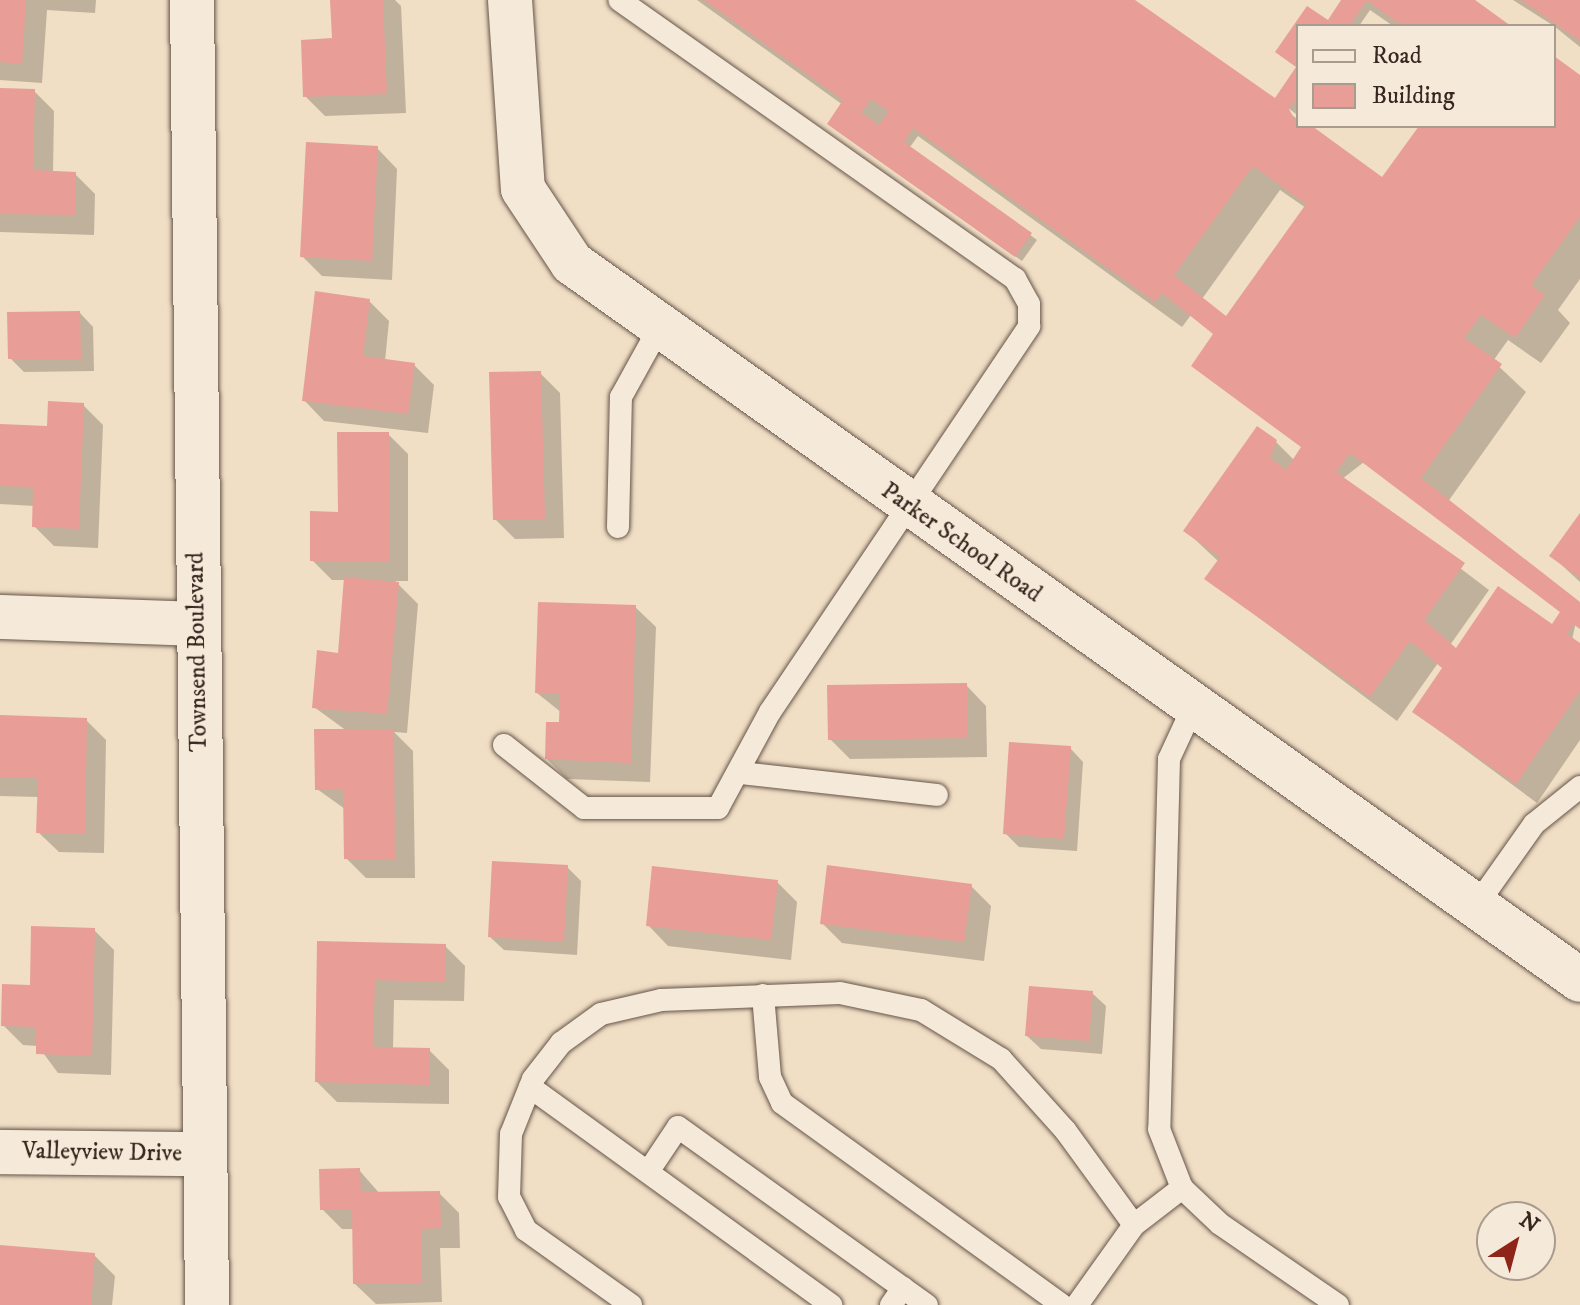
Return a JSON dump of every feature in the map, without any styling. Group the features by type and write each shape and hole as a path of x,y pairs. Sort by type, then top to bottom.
{"street":[{"name":"Townsend Boulevard","path":"192,0 207,1305"},
{"name":"Parker School Road","path":"510,0 523,189 572,263 658,330 1580,980"},
{"path":"0,617 198,624"},
{"name":"Valleyview Drive","path":"0,1152 205,1154"}],"lane":[{"path":"504,745 584,808 718,808 741,773 770,712 1023,344 1029,326 1024,290 619,0"},
{"path":"618,527 621,397 658,330"},
{"path":"1193,707 1169,759 1159,1129 1182,1188 1220,1224 1338,1305"},
{"path":"741,773 937,795"},
{"path":"1476,906 1534,824 1580,787"},
{"path":"631,1305 526,1230 509,1197 511,1134 530,1087 561,1043 601,1014 661,1000 840,993 921,1010 1001,1059 1065,1130 1134,1225"},
{"path":"763,995 770,1077 782,1103 1062,1305"},
{"path":"530,1087 831,1305"},
{"path":"648,1172 678,1127 897,1296 927,1305"},
{"path":"1077,1305 1134,1225 1182,1188"}],"building":[{"path":"0,0 26,0 22,64 0,62"},
{"path":"330,0 383,0 387,94 303,97 301,40 332,38"},
{"path":"704,0 1135,0 1275,98 1296,67 1296,100 1289,109 1296,128 1315,128 1382,177 1418,128 1556,128 1556,57 1580,75 1580,217 1531,285 1545,295 1515,338 1481,315 1464,338 1502,364 1421,478 1580,602 1580,629 1573,624 1567,634 1580,643 1580,691 1516,784 1412,712 1442,668 1410,641 1370,697 1204,579 1220,557 1183,531 1257,426 1277,440 1270,458 1286,470 1301,447 1191,366 1213,334 1162,293 1155,302 913,128 904,142 1032,233 1015,257 827,124 843,100","holes":["871,99 889,111 879,125 850,105 862,112","1253,166 1306,204 1226,316 1174,275","1350,453 1560,612 1552,624 1498,586 1456,648 1424,620 1465,563 1336,472"]},
{"path":"1341,0 1367,0 1350,24 1296,24 1296,67 1275,52 1307,6 1328,20"},
{"path":"1367,0 1475,0 1508,24 1399,24"},
{"path":"1521,0 1580,0 1580,41"},
{"path":"0,88 35,89 33,170 76,172 75,215 0,214"},
{"path":"306,142 378,146 372,261 300,257"},
{"path":"315,291 370,299 363,356 415,363 408,414 302,401"},
{"path":"80,311 81,359 8,359 7,312"},
{"path":"541,371 545,519 493,520 489,372"},
{"path":"48,401 84,403 79,529 32,527 33,487 0,486 0,424 47,426"},
{"path":"337,432 389,432 389,562 310,561 310,511 338,512"},
{"path":"1580,513 1580,578 1549,556"},
{"path":"344,577 399,582 387,714 312,708 317,650 338,653"},
{"path":"538,602 636,605 631,763 545,759 546,722 559,722 560,694 535,693"},
{"path":"967,683 968,738 828,740 827,685"},
{"path":"0,715 87,718 85,834 36,833 38,778 0,777"},
{"path":"314,729 394,729 395,859 344,859 343,790 315,790"},
{"path":"1009,742 1071,746 1064,839 1003,834"},
{"path":"492,861 568,865 564,942 488,937"},
{"path":"827,865 972,884 964,942 820,924"},
{"path":"652,866 778,880 771,940 646,926"},
{"path":"31,926 95,928 92,1056 36,1054 36,1027 1,1026 2,984 30,985"},
{"path":"317,941 446,944 445,982 375,980 373,1047 430,1048 430,1085 315,1082"},
{"path":"1029,986 1093,991 1089,1041 1025,1036"},
{"path":"360,1168 361,1192 440,1191 441,1228 421,1229 422,1283 353,1284 352,1210 320,1210 319,1169"},
{"path":"0,1245 95,1253 91,1305 0,1305"}]}
